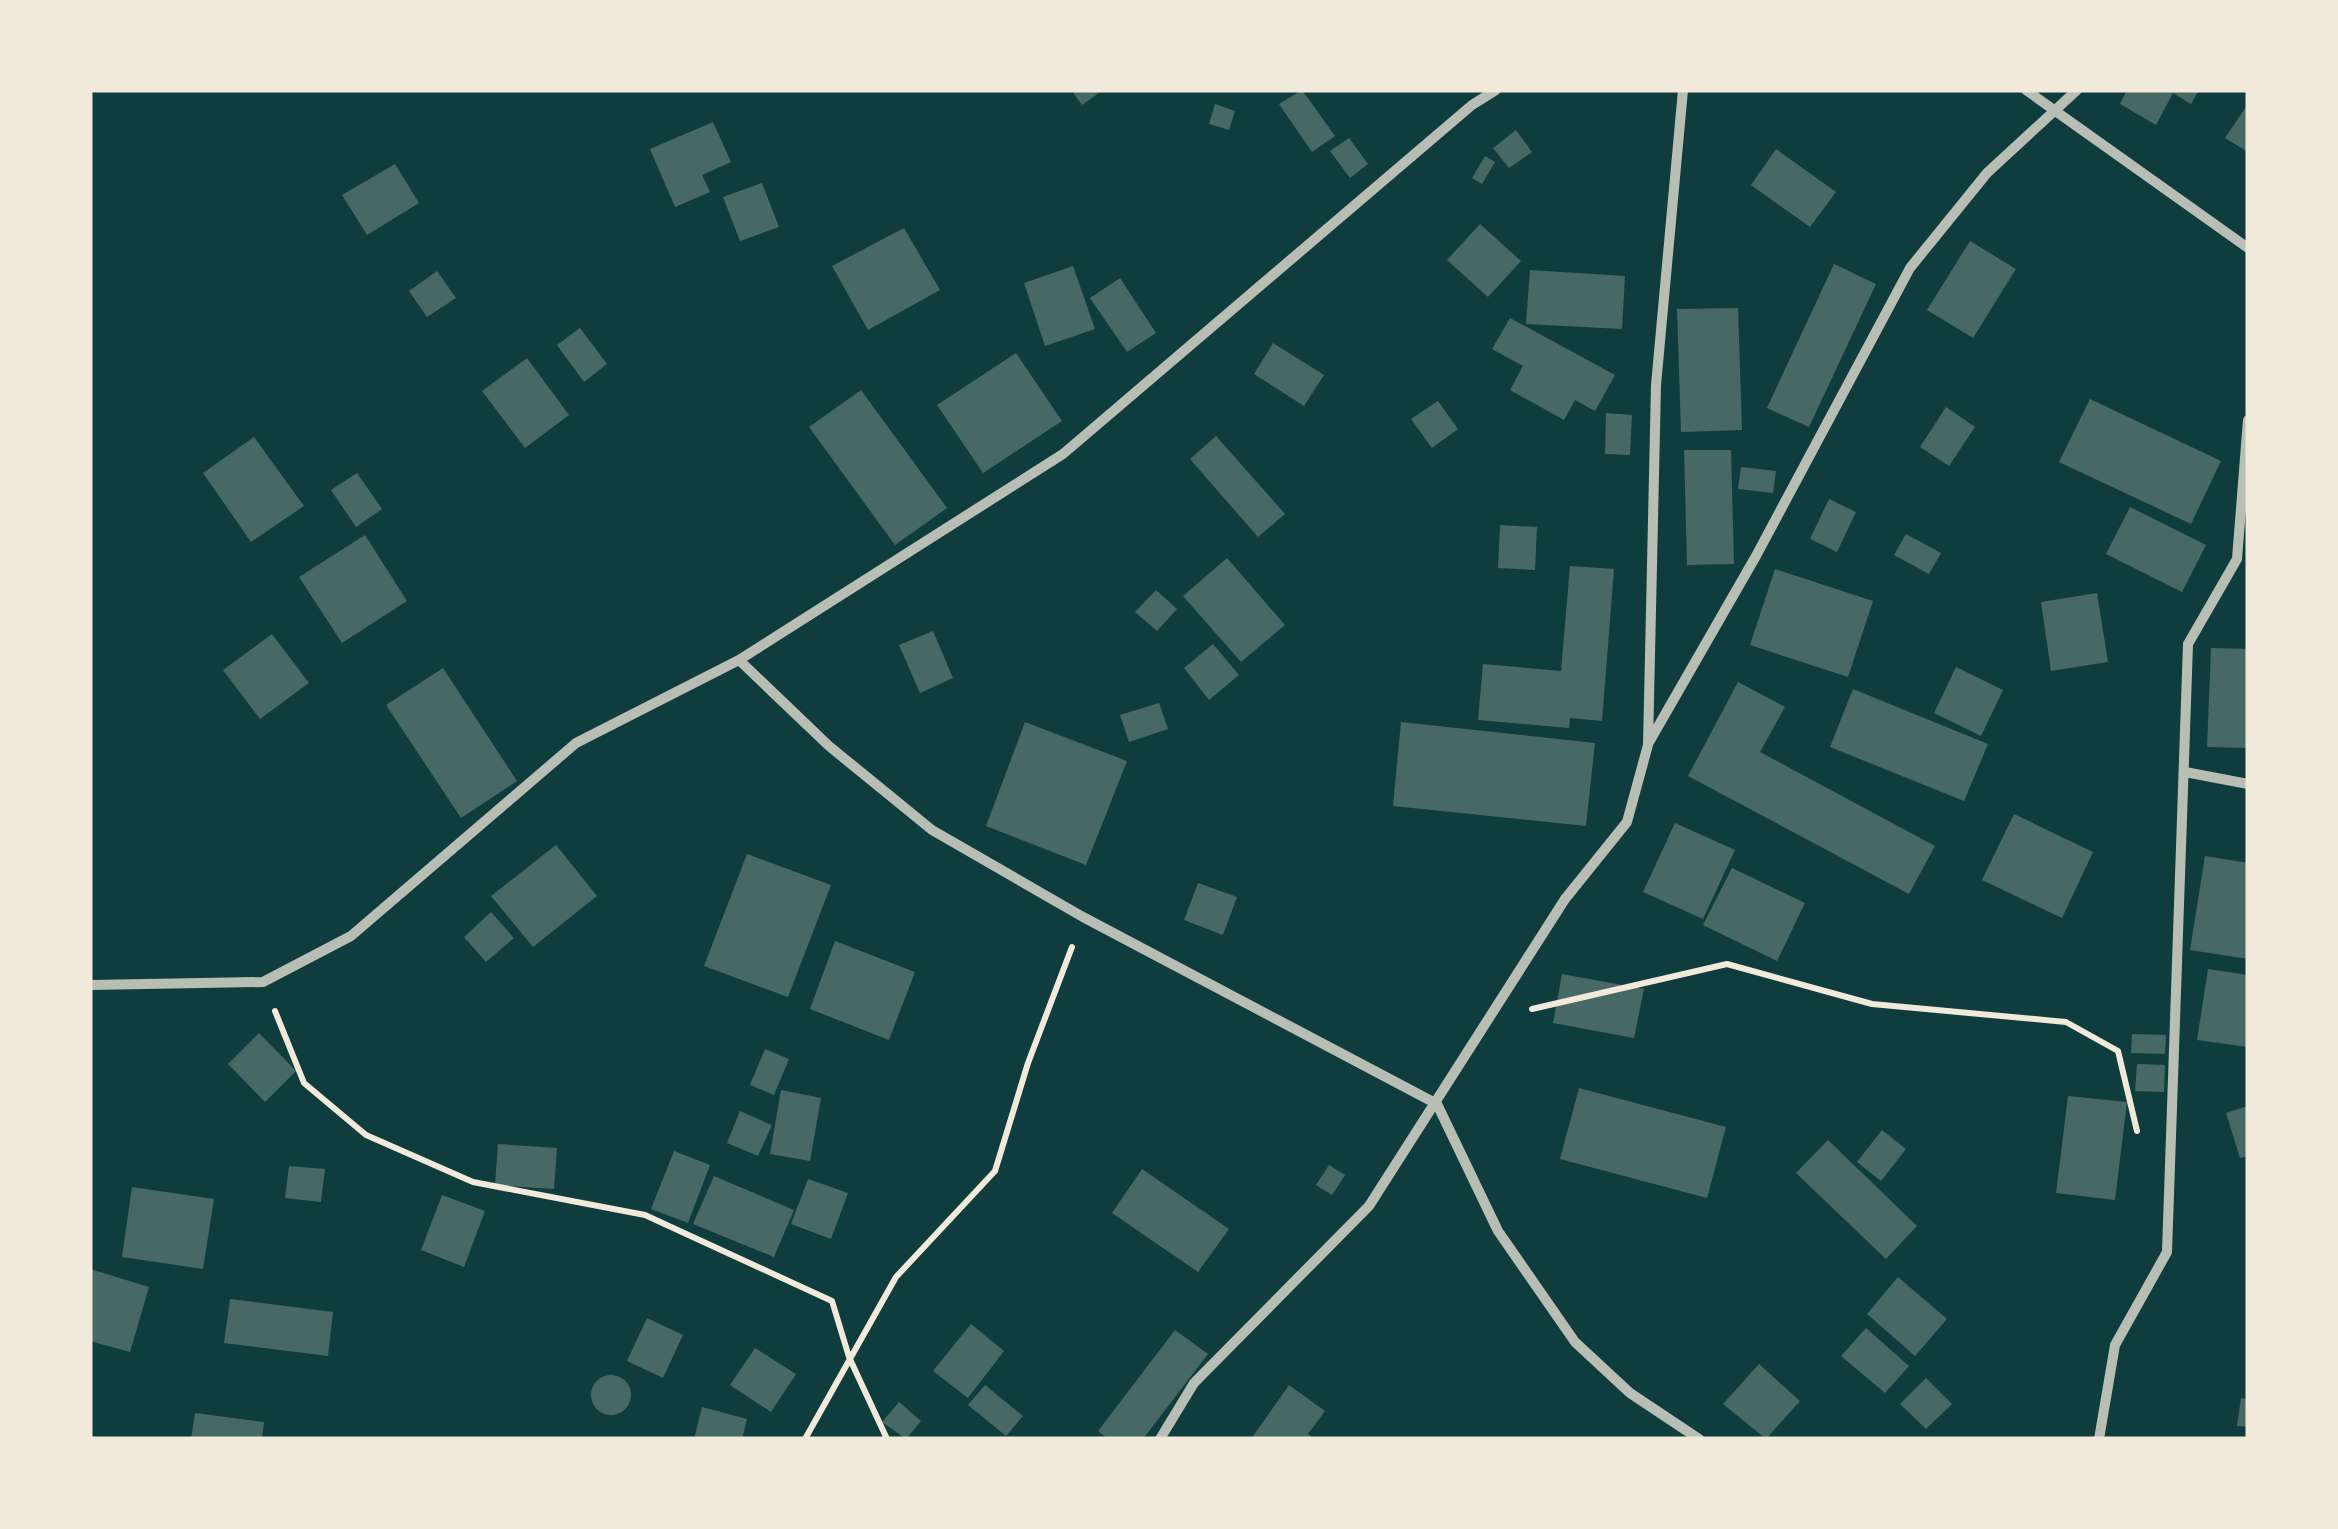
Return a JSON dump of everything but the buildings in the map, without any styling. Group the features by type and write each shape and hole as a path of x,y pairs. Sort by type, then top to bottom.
{"street":[{"path":"90,985 264,982 351,936 576,743 739,660 1063,454 1472,105 1496,90"},
{"path":"1160,1439 1194,1384 1369,1206 1564,899 1627,822 1648,744 1656,385 1683,90"},
{"path":"2026,90 2248,248"},
{"path":"1648,744 1756,556 1910,268 1987,173 2077,90"},
{"path":"2099,1439 2115,1345 2167,1252 2188,644 2237,558 2248,420"},
{"path":"739,660 828,746 932,830 1084,918 1437,1104 1498,1231 1574,1342 1630,1394 1699,1439"},
{"path":"2184,772 2248,784"}],"path":[{"path":"805,1439 896,1277 995,1172 1028,1062 1084,918"},
{"path":"1486,1020 1727,964 1872,1004 2066,1022 2118,1051 2140,1142"},
{"path":"264,982 304,1083 366,1135 473,1182 645,1215 832,1301 848,1357 888,1439"}]}
